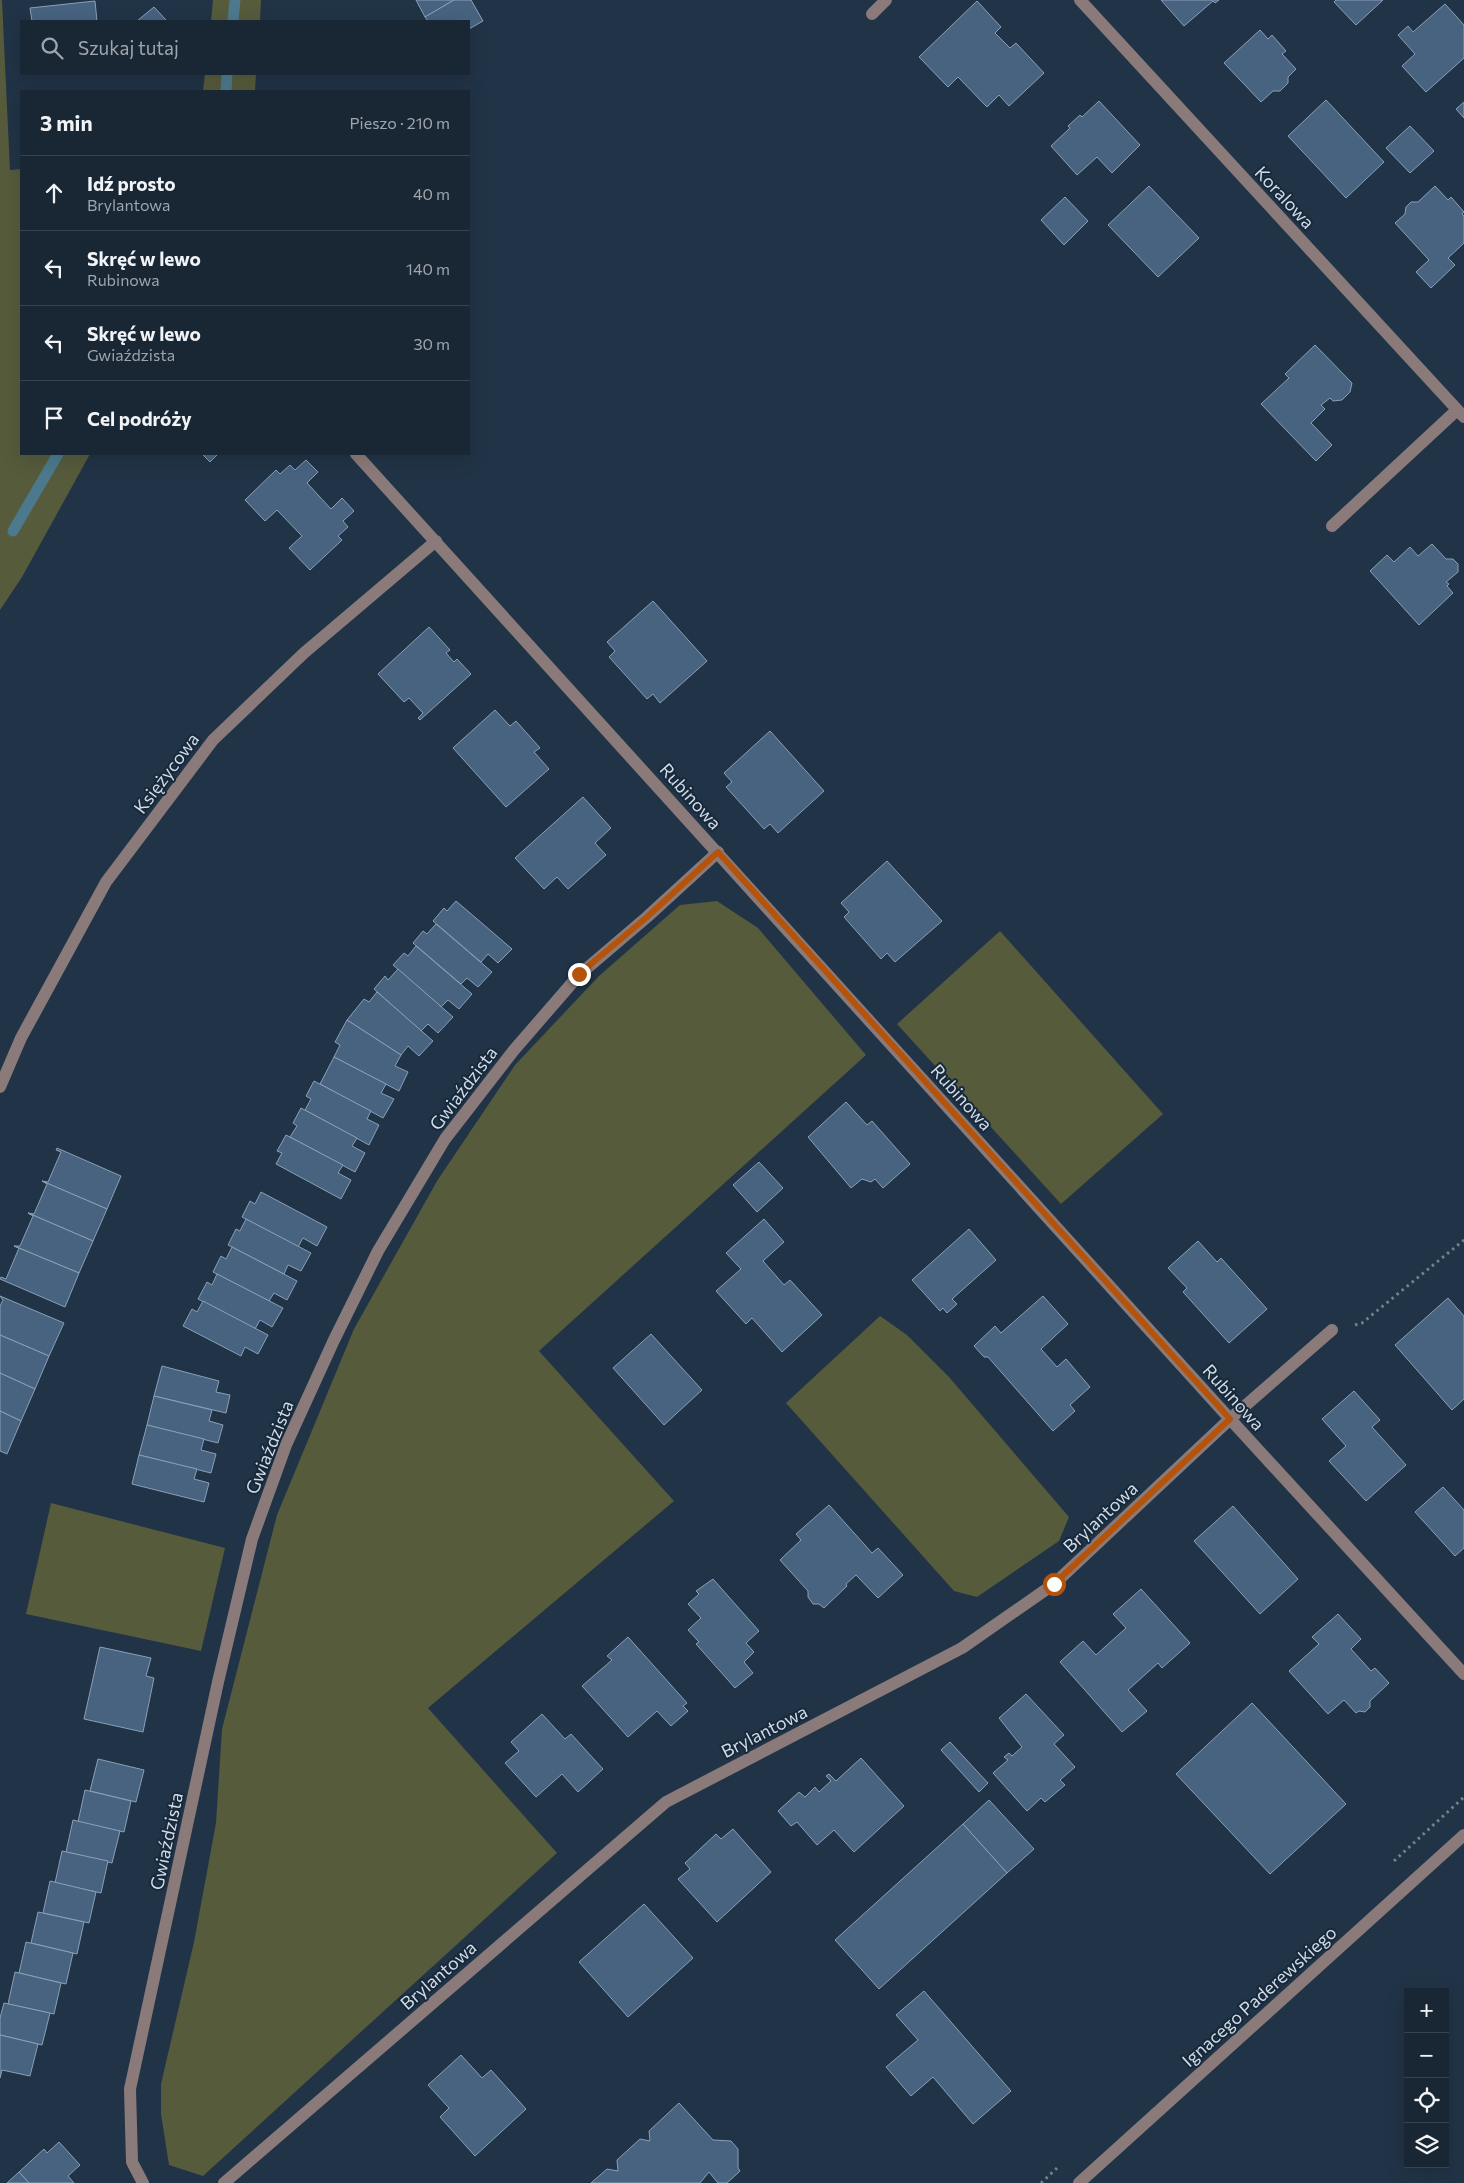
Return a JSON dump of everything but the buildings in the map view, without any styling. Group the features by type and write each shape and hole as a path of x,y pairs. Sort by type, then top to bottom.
{"street":[{"path":"872,14 886,0"},
{"name":"Koralowa","path":"1080,0 1460,413"},
{"path":"1332,526 1460,413"},
{"name":"Rubinowa","path":"357,455 1230,1419 1464,1674"},
{"name":"Księżycowa","path":"0,1087 21,1038 106,882 213,740 304,653 436,541"},
{"name":"Gwiaździsta","path":"143,2183 132,2162 130,2089 218,1682 252,1539 286,1445 334,1340 378,1251 445,1139 514,1050 579,974 647,917 718,852"},
{"name":"Brylantowa","path":"224,2183 666,1802 962,1648 1054,1584 1230,1419 1332,1330"},
{"name":"Ignacego Paderewskiego","path":"1078,2183 1464,1835"}],"path":[{"path":"1332,1330 1362,1323 1464,1240"}],"green space":[{"path":"0,0 2,0 10,170 20,169 20,455 89,455 22,577 0,610"},
{"path":"213,0 261,0 260,20 211,20"},
{"path":"205,75 256,75 255,90 203,90"},
{"path":"717,901 758,928 866,1055 539,1351 674,1501 428,1708 557,1853 203,2176 169,2165 161,2114 161,2084 194,1942 216,1823 222,1729 277,1515 354,1329 437,1181 515,1065 599,976 680,905"},
{"path":"1000,931 1163,1114 1061,1204 897,1024"},
{"path":"880,1316 907,1335 949,1377 1069,1517 1059,1541 977,1597 954,1591 786,1403"},
{"path":"51,1503 225,1548 201,1651 26,1614"}],"waterway":[{"path":"233,20 235,0"},
{"path":"226,90 227,75"},
{"path":"13,531 57,455"}],"route":[{"path":"579,974 647,917 718,852 1230,1419 1054,1584"}]}
